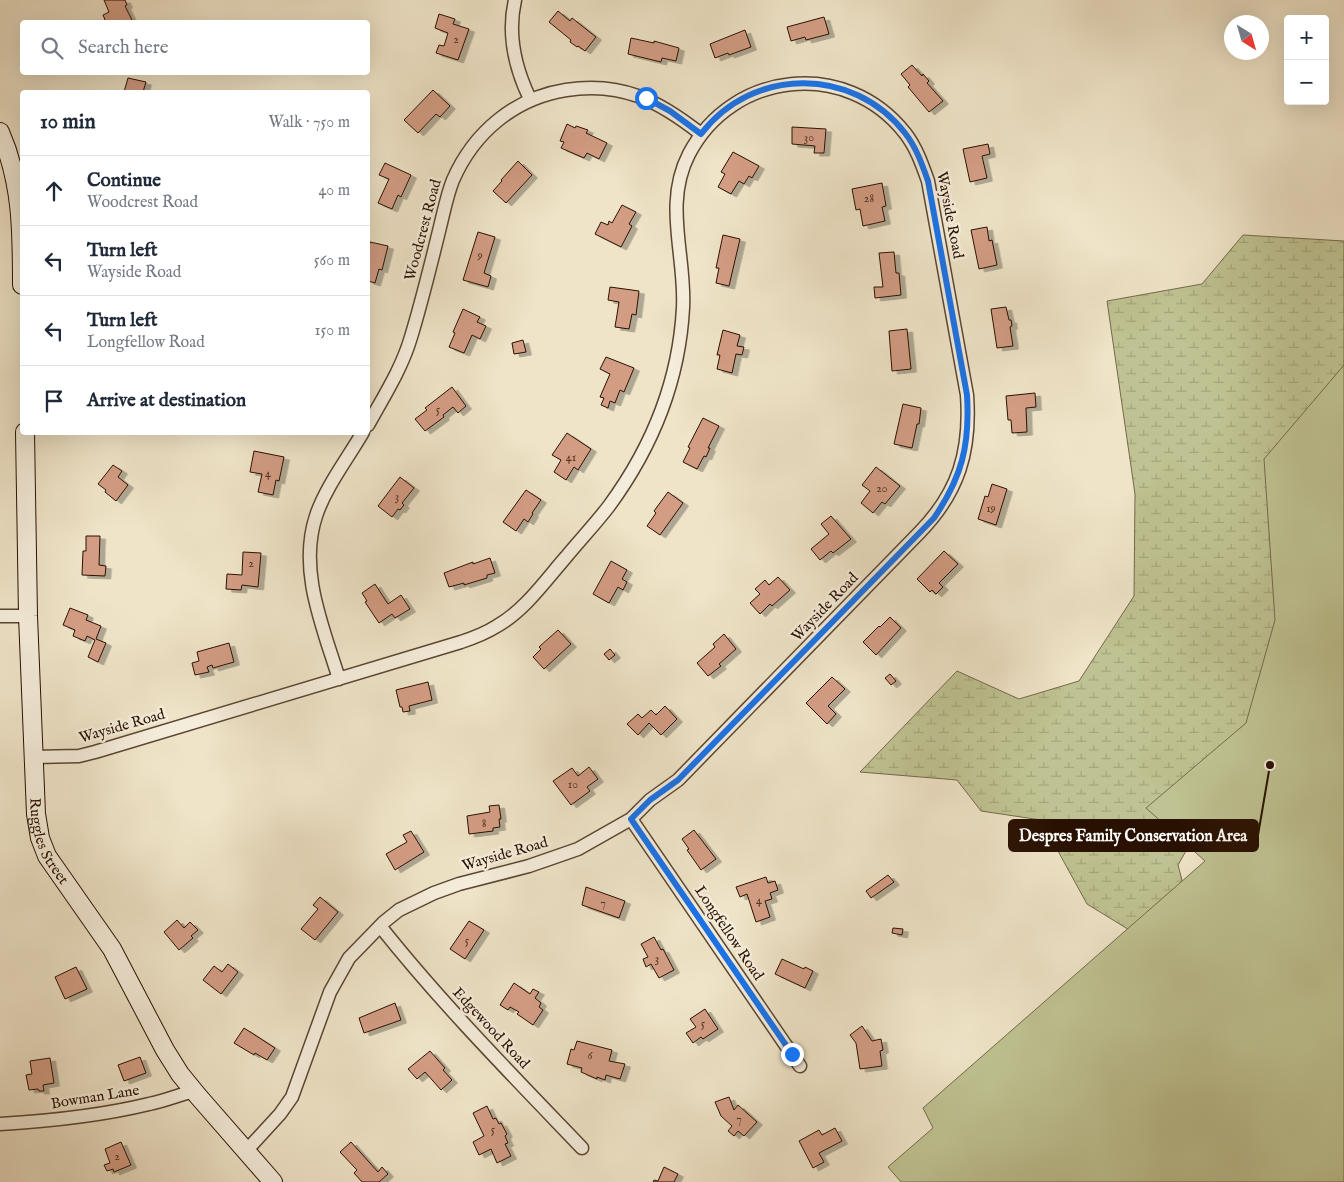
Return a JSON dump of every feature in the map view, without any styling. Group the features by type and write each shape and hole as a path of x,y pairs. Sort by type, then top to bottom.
{"street":[{"path":"514,0 512,29 514,52 519,75 530,100"},
{"name":"Wayside Road","path":"34,757 79,756 87,754 460,642 499,626 526,602 590,528 624,485 654,432 664,406 677,356 683,306 676,217 677,190 688,157 701,134 719,115 733,104 748,96 764,89 799,83 834,86 858,95 881,109 905,134 922,164 928,181 967,395 967,440 962,461 946,500 934,518 678,780 650,800 631,819 578,849 529,866 459,884 434,893 399,910 380,926 349,958 330,992 292,1097 280,1114 246,1151"},
{"name":"Woodcrest Road","path":"370,421 393,381 411,338 453,180 468,152 478,139 501,118 530,100 547,94 575,88 604,88 619,90 646,98 658,104 701,134"},
{"path":"0,132 13,168 20,205"},
{"name":"Ruggles Street","path":"25,435 28,616 36,814 40,838 47,856 112,949 165,1050 194,1091 273,1182"},
{"path":"339,679 315,599 309,555 313,527 319,509 361,435"},
{"path":"0,616 28,616"},
{"name":"Longfellow Road","path":"631,819 800,1066"},
{"name":"Edgewood Road","path":"380,926 470,1030 582,1148"},
{"name":"Bowman Lane","path":"0,1124 54,1120 109,1112 151,1104 194,1091"}],"green space":[{"path":"1243,235 1344,241 1344,605 1202,823 1178,865 1190,911 1144,939 1087,904 1041,820 981,811 957,780 860,772 957,671 1019,699 1079,681 1134,596 1135,494 1107,301 1202,284"},
{"path":"1344,365 1344,1182 901,1182 888,1167 933,1128 923,1108 1205,861 1146,808 1246,723 1275,620 1264,459"}],"building":[{"path":"104,0 125,0 127,5 125,6 132,20 105,20 103,15 109,12"},
{"path":"558,11 570,21 572,18 596,37 585,51 570,42 571,40 549,22"},
{"path":"439,14 455,19 453,24 469,29 458,60 436,53 439,45 444,46 448,33 435,28"},
{"path":"824,17 829,34 806,40 805,37 791,41 787,27"},
{"path":"745,30 751,47 715,58 710,44"},
{"path":"631,38 654,43 654,41 679,48 676,61 662,58 661,62 628,54"},
{"path":"912,65 922,76 923,74 929,81 927,83 943,101 929,112 908,87 910,85 901,74"},
{"path":"128,78 146,82 144,90 125,90"},
{"path":"433,90 450,106 440,117 436,114 418,133 404,120"},
{"path":"567,124 575,128 576,126 588,130 586,133 607,143 599,159 587,153 584,158 561,148 564,142 560,141"},
{"path":"792,127 826,129 824,153 814,153 815,146 792,144"},
{"path":"988,144 990,154 982,156 987,178 970,182 963,149"},
{"path":"733,152 759,166 752,178 749,176 744,184 739,181 731,194 718,187 725,174 721,172"},
{"path":"518,161 532,175 506,203 493,191"},
{"path":"385,163 411,175 401,197 398,195 392,209 378,203 389,179 379,175"},
{"path":"882,183 886,206 882,207 885,221 863,226 860,209 856,210 852,189"},
{"path":"622,205 636,212 629,224 632,226 621,247 595,234 601,222 608,225 609,221 612,223"},
{"path":"987,227 989,241 992,240 997,265 979,269 971,230"},
{"path":"478,232 495,237 484,273 491,276 488,287 463,280"},
{"path":"723,235 740,239 729,286 716,283 719,268 716,268"},
{"path":"370,242 388,246 382,270 379,269 375,283 370,282"},
{"path":"894,252 896,273 899,273 901,295 875,298 874,287 883,287 879,253"},
{"path":"610,287 639,291 636,315 632,314 629,329 615,327 619,302 608,300"},
{"path":"1006,307 1009,320 1011,320 1012,326 1010,327 1013,346 997,348 991,309"},
{"path":"463,309 480,317 477,322 486,326 480,339 472,335 464,353 449,347"},
{"path":"907,329 911,369 892,371 889,331"},
{"path":"723,330 740,335 737,346 744,347 742,355 736,354 732,373 717,369 720,355 717,355"},
{"path":"523,340 526,352 514,354 512,343"},
{"path":"606,357 634,368 624,392 620,390 615,403 610,401 608,408 601,405 604,398 600,397 610,374 600,369"},
{"path":"452,387 466,406 458,413 453,407 443,415 444,417 425,431 415,419 427,410 425,408"},
{"path":"1035,393 1036,407 1026,408 1027,432 1012,433 1011,420 1008,420 1006,396"},
{"path":"903,404 921,408 919,424 917,424 912,448 894,444"},
{"path":"703,418 719,426 708,448 710,448 706,457 704,456 697,469 683,462 690,448 688,447"},
{"path":"567,433 591,449 578,470 574,467 566,480 554,472 561,460 552,455"},
{"path":"254,451 284,457 279,481 276,480 273,495 258,492 262,474 250,472"},
{"path":"113,465 122,471 118,477 128,485 116,501 98,484"},
{"path":"876,467 900,486 885,504 882,502 873,513 861,503 870,491 862,485"},
{"path":"400,477 414,488 402,503 404,505 392,517 378,506"},
{"path":"992,484 1007,489 996,525 978,519 985,496 988,497"},
{"path":"526,490 541,500 528,522 524,519 516,531 503,522"},
{"path":"668,492 683,503 660,535 647,526 656,513 654,511"},
{"path":"831,516 851,539 820,560 811,549 829,534 821,524"},
{"path":"86,536 100,536 99,565 106,566 105,576 82,575 83,551 86,551"},
{"path":"944,551 958,564 939,583 943,587 936,594 932,590 930,592 917,579"},
{"path":"243,552 261,553 258,587 242,585 241,590 226,589 227,574 242,575"},
{"path":"490,558 495,573 487,575 487,578 464,585 464,583 449,587 444,573"},
{"path":"611,561 627,570 622,579 627,582 623,590 618,587 609,603 593,594"},
{"path":"778,577 790,590 772,606 770,604 760,614 750,603 760,594 755,589 765,580 769,585"},
{"path":"375,584 388,604 401,595 410,609 395,618 392,614 379,623 365,602 367,601 362,593"},
{"path":"70,608 88,615 86,620 101,626 96,639 106,643 98,662 88,657 95,640 87,636 85,641 73,636 75,630 63,625"},
{"path":"890,617 901,628 876,655 863,642"},
{"path":"558,630 571,644 544,669 533,657 541,649 539,647"},
{"path":"724,634 736,649 719,664 721,666 708,676 697,663 715,647 713,644"},
{"path":"229,643 234,662 213,668 212,665 207,667 209,672 195,675 192,663 199,661 197,652"},
{"path":"610,649 615,655 609,660 604,654"},
{"path":"890,674 896,681 891,685 885,678"},
{"path":"832,677 845,689 828,706 836,714 827,724 806,703"},
{"path":"428,682 432,700 409,706 410,711 403,712 396,690"},
{"path":"665,706 677,719 661,735 649,723 638,735 627,724 638,714 642,718 651,710 656,715"},
{"path":"589,767 598,779 587,787 590,791 571,805 553,781 572,768 578,776"},
{"path":"499,805 500,827 493,828 493,831 469,834 467,816 490,812 489,806"},
{"path":"694,830 716,859 701,870 682,839"},
{"path":"411,831 424,852 395,870 386,854 407,842 403,835"},
{"path":"888,875 894,882 871,898 866,891"},
{"path":"766,877 768,883 775,881 778,890 770,893 772,899 765,901 770,917 756,922 747,894 740,897 736,887"},
{"path":"586,887 625,901 619,918 582,905"},
{"path":"320,897 338,912 315,940 301,929 318,909 313,905"},
{"path":"177,920 184,928 190,922 198,930 191,936 193,938 179,950 164,932"},
{"path":"469,921 484,930 465,959 450,949"},
{"path":"893,928 903,929 902,935 892,933"},
{"path":"654,937 674,970 659,978 651,964 646,967 643,959 648,957 641,944"},
{"path":"782,959 813,971 805,988 775,974"},
{"path":"228,964 238,972 221,994 203,980 214,966 222,972"},
{"path":"76,967 87,989 65,999 55,977"},
{"path":"514,983 530,994 533,989 539,992 535,998 541,1003 539,1007 543,1010 533,1025 517,1014 519,1012 510,1007 508,1010 500,1005"},
{"path":"395,1003 401,1020 364,1033 359,1018"},
{"path":"705,1009 718,1029 693,1043 686,1033 696,1027 690,1019"},
{"path":"862,1026 872,1041 881,1039 883,1050 880,1051 882,1066 860,1069 856,1043 850,1035"},
{"path":"244,1028 275,1048 267,1060 255,1053 254,1055 234,1043"},
{"path":"577,1041 612,1050 609,1061 625,1064 620,1079 606,1075 605,1080 597,1077 597,1079 581,1072 582,1068 567,1064 571,1049 574,1050"},
{"path":"430,1051 445,1068 443,1070 452,1080 441,1090 425,1072 417,1079 408,1069"},
{"path":"140,1057 146,1073 124,1081 118,1065"},
{"path":"50,1058 54,1083 43,1085 44,1091 39,1091 38,1089 29,1090 26,1075 32,1074 30,1061"},
{"path":"729,1097 734,1110 738,1105 757,1122 744,1136 738,1131 734,1136 728,1131 732,1126 721,1116 715,1102"},
{"path":"487,1106 493,1119 496,1118 499,1124 501,1123 507,1134 505,1136 508,1143 505,1144 511,1156 497,1163 491,1149 479,1155 473,1142 484,1136 473,1113"},
{"path":"835,1128 842,1141 819,1153 824,1162 813,1168 799,1141 819,1130 822,1135"},
{"path":"121,1142 131,1165 114,1172 113,1169 107,1171 104,1165 110,1163 105,1149"},
{"path":"351,1142 378,1172 382,1167 388,1174 379,1182 362,1182 354,1173 357,1170 340,1152"},
{"path":"664,1167 678,1174 674,1182 653,1182 654,1180 658,1181"}],"place":[{"name":"Despres Family Conservation Area","path":"1270,765"}],"route":[{"path":"646,98 670,111 701,134 719,115 733,104 748,96 764,89 799,83 834,86 850,92 866,99 894,120 915,148 928,181 967,395 967,440 962,461 946,500 934,518 678,780 650,800 631,819 792,1054"}]}
